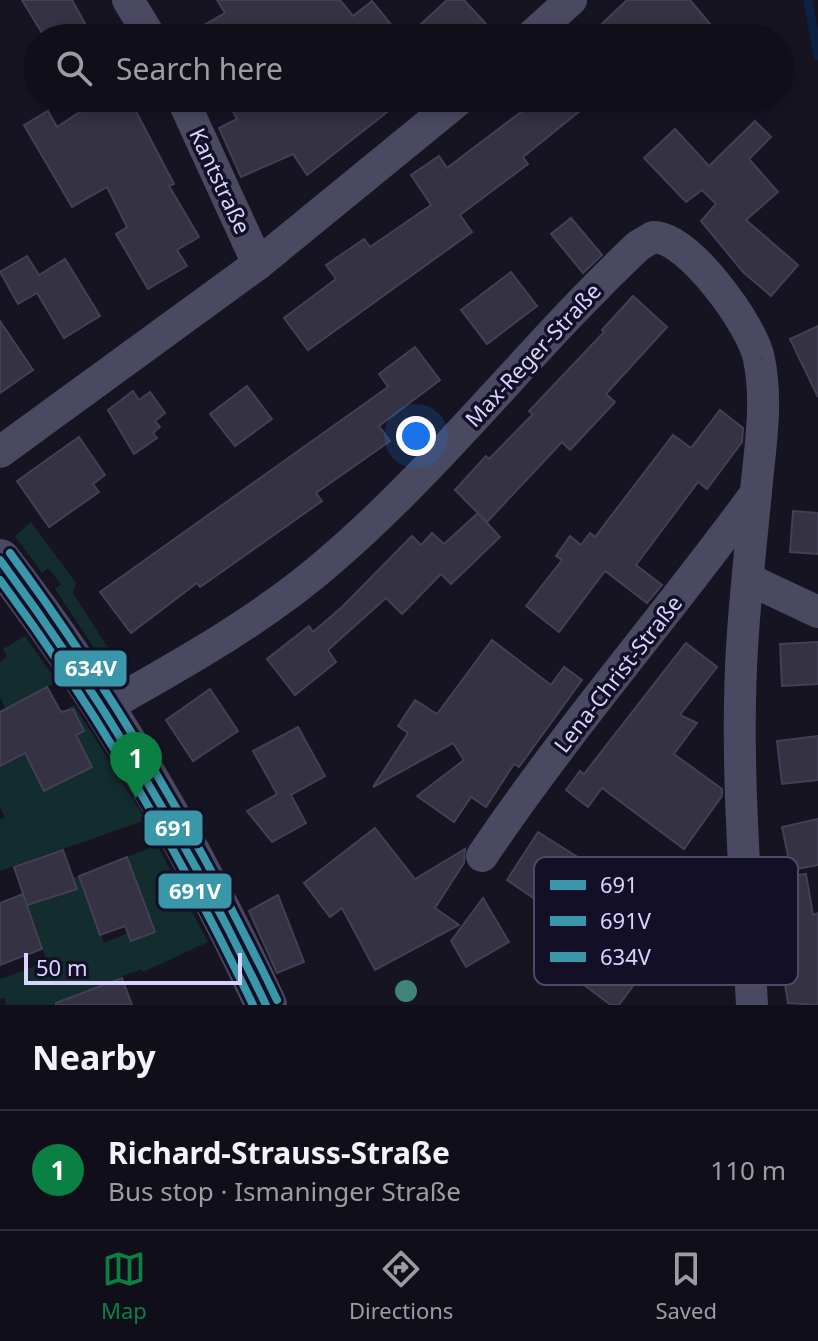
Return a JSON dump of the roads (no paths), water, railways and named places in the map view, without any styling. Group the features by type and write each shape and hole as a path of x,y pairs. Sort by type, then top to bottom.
{"street":[{"path":"128,0 143,24"},
{"path":"544,24 571,0"},
{"name":"Kantstraße","path":"188,112 258,264"},
{"path":"0,452 258,264 444,112"},
{"name":"Max-Reger-Straße","path":"106,707 235,631 335,557 423,473 616,268 653,237 672,241 686,251 747,325 755,343 762,379 763,425 748,579 741,721 746,857"},
{"name":"Lena-Christ-Straße","path":"482,856 530,785 682,594 756,493"},
{"path":"0,560 106,707 172,821 266,1005"},
{"path":"748,579 818,612"},
{"name":"Max-Reger-Straße","path":"751,985 752,1005"}],"waterway":[{"path":"808,0 818,56"}],"place":[{"name":"Richard-Strauss-Straße","path":"136,798"}]}
